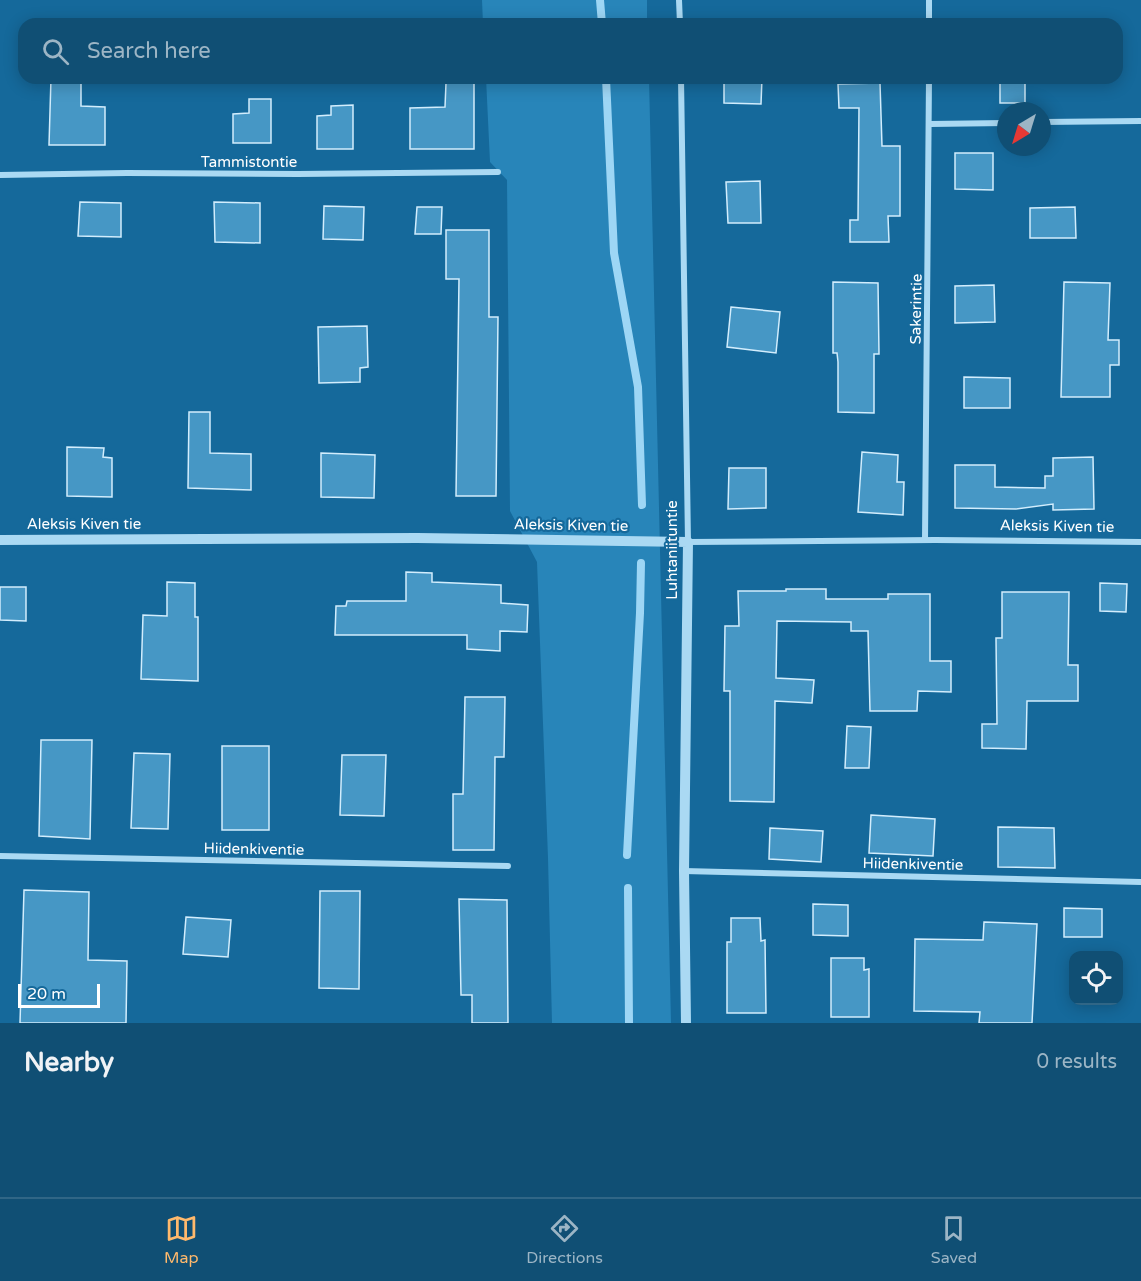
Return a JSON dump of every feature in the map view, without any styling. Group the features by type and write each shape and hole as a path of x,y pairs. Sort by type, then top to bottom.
{"street":[{"path":"680,0 680,18"},
{"path":"929,0 929,18"},
{"name":"Luhtaniituntie","path":"681,84 688,542 684,871 686,1023"},
{"name":"Sakerintie","path":"925,540 930,84"},
{"path":"1051,122 1141,121"},
{"path":"930,124 997,123"},
{"name":"Tammistontie","path":"0,175 498,172"},
{"name":"Aleksis Kiven tie","path":"0,540 417,538 688,542 925,540 1141,542"},
{"name":"Hiidenkiventie","path":"0,856 508,866"},
{"name":"Hiidenkiventie","path":"684,871 1141,882"}],"shaded area":[{"path":"482,0 647,0 647,18 483,18"},
{"path":"486,84 649,84 671,1023 552,1023 537,562 510,511 507,180 490,162"}],"building":[{"path":"51,84 81,84 81,106 105,107 105,145 49,145"},
{"path":"446,84 474,84 474,149 410,149 410,108 445,107"},
{"path":"724,84 762,84 761,104 724,103"},
{"path":"838,84 880,84 882,146 900,146 900,216 888,216 889,242 850,242 850,220 858,220 859,108 839,108"},
{"path":"1000,84 1025,84 1025,102 1000,102"},
{"path":"249,99 271,99 271,143 233,143 233,114 249,113"},
{"path":"353,105 353,149 317,149 317,116 331,115 331,106"},
{"path":"955,153 993,153 993,190 955,189"},
{"path":"760,181 761,223 728,223 726,182"},
{"path":"80,202 121,203 121,237 78,236"},
{"path":"214,202 260,203 260,243 215,242"},
{"path":"324,206 364,207 363,240 323,239"},
{"path":"417,207 442,207 441,234 415,234"},
{"path":"1075,207 1076,238 1030,238 1030,208"},
{"path":"446,230 489,230 489,317 498,317 496,496 456,496 459,279 446,279"},
{"path":"833,282 878,283 879,354 874,354 874,413 838,412 838,362 837,353 833,353"},
{"path":"1064,282 1110,283 1108,340 1119,340 1119,365 1110,365 1110,397 1061,397"},
{"path":"994,285 995,322 955,323 955,286"},
{"path":"731,307 780,312 776,353 727,347"},
{"path":"367,326 368,367 360,368 360,382 319,383 318,327"},
{"path":"964,377 1010,378 1010,408 964,408"},
{"path":"189,412 210,412 210,453 251,454 251,490 188,488"},
{"path":"67,447 104,448 103,457 112,458 112,497 67,496"},
{"path":"862,452 898,455 897,482 904,482 903,515 858,512"},
{"path":"321,453 375,455 374,498 321,497"},
{"path":"1093,457 1094,509 1053,510 1053,504 1016,509 955,508 955,465 995,465 995,487 1045,488 1045,476 1053,476 1053,458"},
{"path":"729,468 766,468 766,508 728,509"},
{"path":"406,572 432,573 432,582 501,585 501,603 528,605 527,632 500,631 500,651 467,649 467,635 335,635 336,606 346,606 347,601 406,601"},
{"path":"167,582 195,583 195,617 198,617 198,681 141,679 143,615 167,616"},
{"path":"1100,583 1127,584 1126,612 1100,611"},
{"path":"0,587 26,587 26,621 0,620"},
{"path":"786,589 826,589 826,599 888,599 888,594 930,594 930,661 951,661 951,692 918,691 917,711 870,711 868,631 851,631 851,622 777,621 776,678 814,680 812,703 775,701 774,802 730,801 730,691 724,691 725,626 739,626 738,591 786,591"},
{"path":"1002,592 1069,592 1068,665 1078,665 1078,701 1027,701 1026,749 982,748 982,724 997,724 996,638 1002,638"},
{"path":"465,697 505,697 504,757 495,757 494,850 453,850 453,794 463,794"},
{"path":"847,726 871,727 869,768 845,768"},
{"path":"41,740 92,740 90,839 39,836"},
{"path":"222,746 269,746 269,830 222,830"},
{"path":"134,753 170,754 168,829 131,828"},
{"path":"342,755 386,755 384,816 340,815"},
{"path":"871,815 935,819 933,856 869,853"},
{"path":"998,827 1054,828 1055,868 998,867"},
{"path":"770,828 823,831 821,862 769,859"},
{"path":"24,890 89,892 88,960 127,961 126,1023 20,1023"},
{"path":"320,891 360,891 359,989 319,988"},
{"path":"459,899 507,900 508,1023 472,1023 472,995 461,995"},
{"path":"813,904 848,905 848,936 813,935"},
{"path":"1064,908 1102,909 1102,937 1064,937"},
{"path":"186,917 231,920 228,957 183,954"},
{"path":"731,918 760,918 761,941 765,940 766,1013 727,1013 727,942 731,942"},
{"path":"984,922 1037,924 1032,1023 979,1023 980,1012 914,1011 915,939 983,940"},
{"path":"831,958 864,958 864,970 869,969 869,1017 831,1017"}],"waterway":[{"path":"600,0 602,18"},
{"path":"606,84 614,253 638,387 642,505"},
{"path":"627,855 641,563"},
{"path":"628,888 629,1023"}]}
